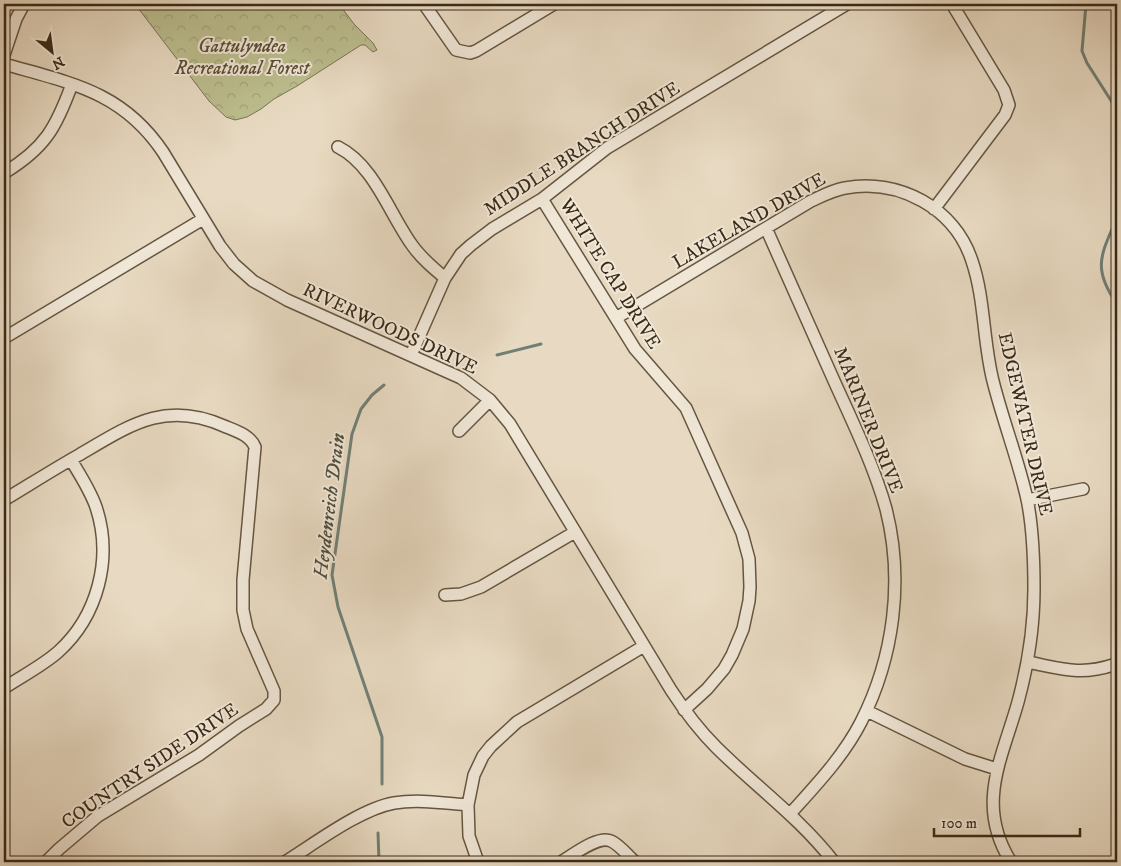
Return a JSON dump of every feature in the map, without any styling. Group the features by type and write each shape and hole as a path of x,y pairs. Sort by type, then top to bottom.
{"street":[{"path":"4,55 16,19 24,4"},
{"path":"424,4 452,46 462,53 476,51 554,4"},
{"name":"MIDDLE BRANCH DRIVE","path":"411,355 444,278 461,254 471,245 492,229 542,199 607,148 847,4"},
{"path":"934,209 1005,115 1009,105 1004,90 952,4"},
{"name":"RIVERWOODS DRIVE","path":"4,64 72,84 112,101 136,119 155,141 220,246 244,274 265,289 461,378 490,400 510,424 684,710 714,746 790,814 834,862"},
{"path":"4,173 31,155 45,140 62,113 72,84"},
{"path":"338,146 348,152 363,166 412,246 444,278"},
{"name":"LAKELAND DRIVE","path":"616,318 766,228 822,196 843,188 881,187 904,192 934,209"},
{"name":"WHITE CAP DRIVE","path":"542,199 643,360 673,391 689,412 738,521 749,559 749,601 738,641 732,655 716,679 684,710"},
{"name":"EDGEWATER DRIVE","path":"934,209 956,230 972,259 978,281 992,378 1027,500 1032,544 1033,621 1018,703 996,770 992,790 993,815 1002,846 1011,862"},
{"path":"4,338 203,219"},
{"name":"MARINER DRIVE","path":"766,228 866,452 880,490 890,526 895,579 893,614 884,665 866,711 848,745 790,814"},
{"path":"459,431 490,400"},
{"name":"COUNTRY SIDE DRIVE","path":"46,862 58,849 98,816 205,751 266,709 274,700 274,691 247,629 243,610 243,580 255,454 253,443 246,436 204,418 183,415 160,416 126,428 71,460"},
{"path":"4,500 71,460 92,497 100,523 102,565 96,593 85,619 67,643 45,661 4,688"},
{"path":"1027,500 1083,489"},
{"path":"445,595 461,594 481,587 575,532"},
{"path":"478,862 469,836 468,805 472,785 483,756 499,737 527,715 644,646"},
{"path":"1027,662 1079,672 1100,670 1113,665"},
{"path":"866,711 965,759 996,770"},
{"path":"285,862 358,817 383,806 415,802 468,805"},
{"path":"561,862 597,841 606,840 615,844 635,862"}],"green space":[{"name":"Gattulyndea Recreational Forest","path":"135,4 339,4 377,50 373,52 365,45 361,45 261,109 247,117 235,120 226,117 209,101"}],"waterway":[{"path":"1086,4 1082,51 1087,63 1117,110"},
{"path":"1117,217 1107,241 1102,260 1104,280 1117,304"},
{"name":"Heydenreich Drain","path":"497,355 541,344"},
{"name":"Heydenreich Drain","path":"382,784 382,737 338,607 332,575 352,434 361,409 372,395 384,385"},
{"name":"Heydenreich Drain","path":"378,833 379,862"}]}
